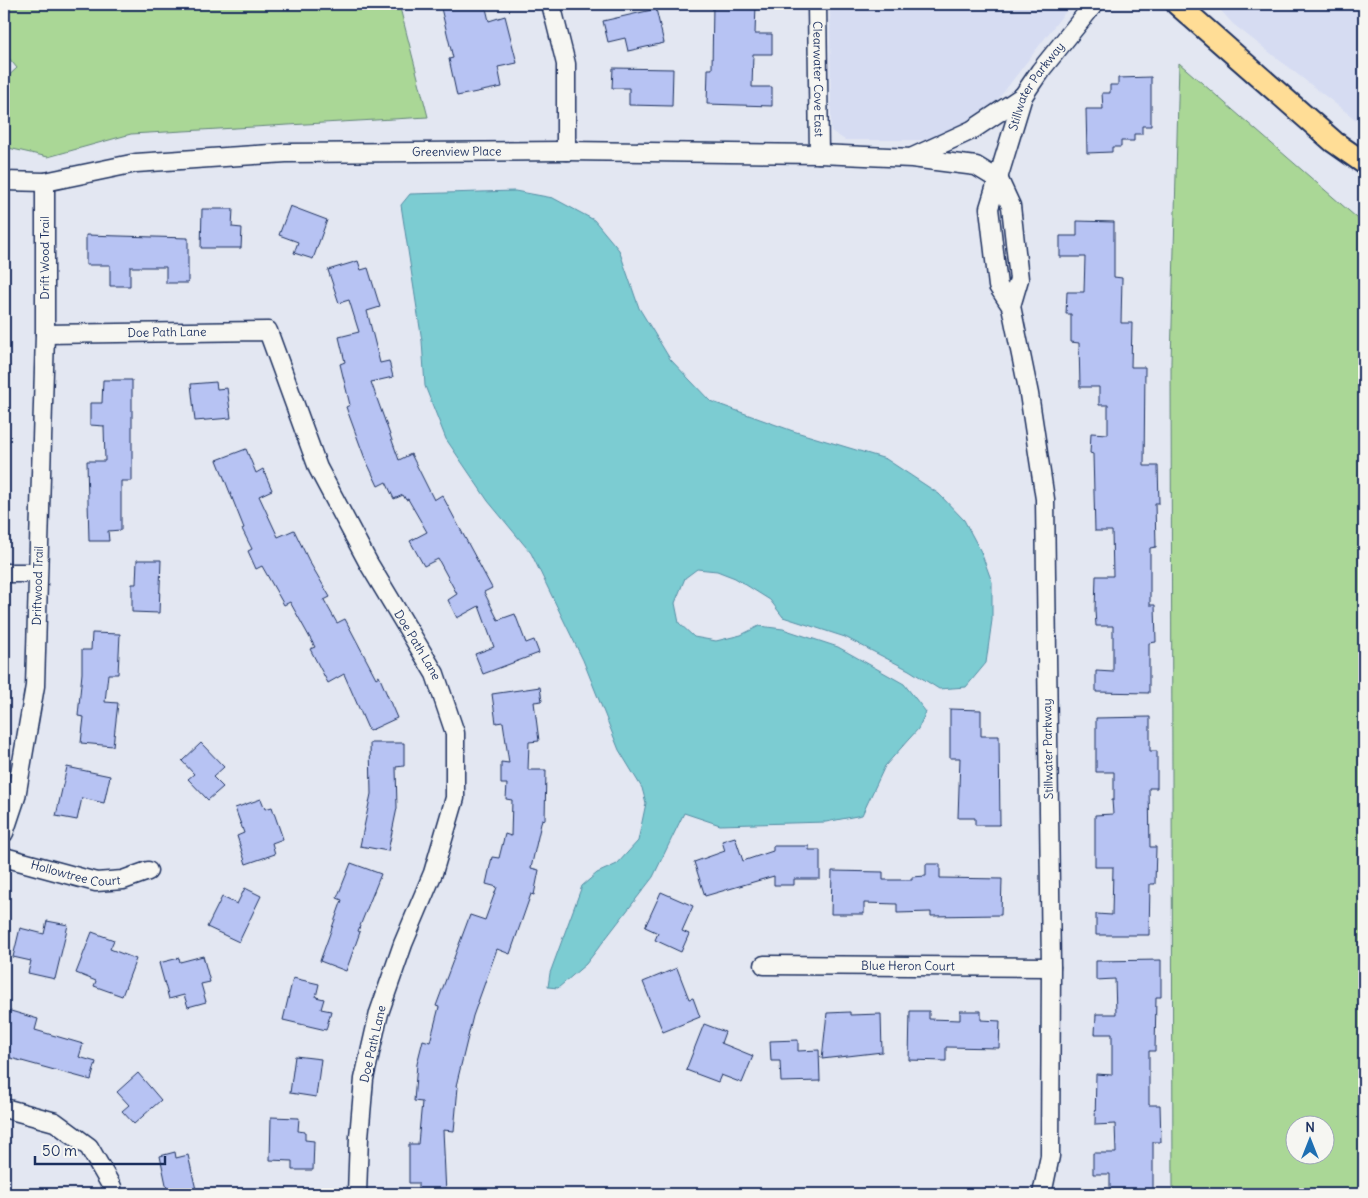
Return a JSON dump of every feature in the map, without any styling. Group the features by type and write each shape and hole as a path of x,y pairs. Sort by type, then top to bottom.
{"main road":[{"path":"1177,4 1334,142 1364,163"}],"street":[{"path":"551,4 566,64 566,151"},
{"name":"Clearwater Cove East","path":"817,4 819,154"},
{"name":"Stillwater Parkway","path":"1042,1194 1050,1156 1051,966 1045,499 1029,394 1011,306 1019,278 1011,206 999,180 1023,96 1040,71 1094,4"},
{"name":"Greenview Place","path":"912,158 972,130 1023,96"},
{"name":"Greenview Place","path":"4,181 45,182 136,163 286,153 566,151 819,154 912,158 976,166 999,180"},
{"name":"Drift Wood Trail","path":"45,182 45,334"},
{"name":"Doe Path Lane","path":"45,334 268,331 318,468 369,564 435,674 455,733 455,798 433,873 403,944 378,1012 364,1079 357,1194"},
{"name":"Driftwood Trail","path":"4,833 16,797 35,686 45,334"},
{"path":"4,573 38,573"},
{"name":"Hollowtree Court","path":"4,857 96,882 123,880 148,871"},
{"name":"Blue Heron Court","path":"764,965 1051,966"},
{"path":"4,1108 55,1122 89,1147 112,1187 112,1194"}],"shaded area":[{"path":"830,4 1073,4 993,106 954,132 925,140 845,140 831,131"},
{"path":"1215,4 1364,4 1364,126 1233,24"}],"green space":[{"path":"4,4 399,4 428,117 131,134 48,157 4,147 4,80 17,68 4,52"},
{"path":"1179,63 1364,224 1364,1194 1173,1194 1171,362"}],"water":[{"path":"515,191 553,198 594,220 619,250 639,308 670,359 710,401 793,431 886,459 939,494 964,520 981,552 992,582 992,620 986,663 966,687 939,689 909,670 845,637 783,617 770,600 735,578 717,571 697,569 685,578 675,603 679,623 694,637 716,641 741,635 759,626 783,629 838,647 904,684 926,712 918,729 885,766 862,815 826,822 720,825 684,813 653,877 586,964 558,988 548,987 550,973 582,886 597,873 617,864 638,841 646,803 642,788 619,750 583,660 531,553 488,501 446,439 425,386 422,341 401,205 410,194"}],"building":[{"path":"440,4 485,4 489,21 505,16 517,63 498,67 502,87 457,96 449,59 453,58"},
{"path":"713,4 756,4 755,34 772,34 772,54 753,54 752,87 772,87 772,106 707,104 708,69 712,69"},
{"path":"656,9 664,43 628,51 625,38 608,42 603,21"},
{"path":"613,68 673,69 672,106 629,105 629,88 612,88"},
{"path":"1151,77 1151,126 1142,126 1142,134 1134,134 1134,141 1121,141 1121,147 1112,147 1112,152 1087,153 1086,109 1103,109 1102,93 1110,93 1110,85 1118,85 1118,78"},
{"path":"290,206 327,220 313,259 294,253 298,242 279,235"},
{"path":"202,209 233,209 232,227 242,228 241,248 201,248"},
{"path":"1077,221 1114,222 1114,277 1122,278 1121,323 1132,323 1131,367 1145,367 1144,466 1158,466 1159,503 1155,503 1156,547 1150,548 1150,605 1155,605 1156,642 1149,643 1149,693 1096,692 1096,671 1113,672 1113,626 1096,626 1095,610 1096,576 1113,576 1112,531 1095,531 1093,454 1090,453 1091,433 1108,434 1108,405 1099,405 1099,387 1080,387 1079,343 1071,342 1071,314 1066,314 1067,292 1084,292 1085,257 1060,257 1060,236 1077,236"},
{"path":"86,235 188,238 188,283 166,283 166,267 130,267 130,286 110,286 110,265 86,265"},
{"path":"358,261 361,270 368,268 380,307 367,311 380,363 389,361 393,377 371,382 399,460 411,454 434,500 442,495 492,588 484,592 498,620 515,614 526,643 534,640 539,653 483,674 475,654 494,647 479,606 457,618 448,600 457,594 438,559 424,566 410,541 427,532 408,499 406,500 403,495 394,499 386,482 378,486 364,456 346,407 350,405 340,364 345,362 339,337 359,332 349,300 339,303 328,270"},
{"path":"103,380 132,380 132,481 121,481 121,530 108,531 109,541 89,541 87,461 105,461 104,426 90,425 90,403 102,403"},
{"path":"216,382 217,389 227,388 231,418 195,421 191,384"},
{"path":"246,449 256,473 263,469 272,490 259,496 278,537 294,530 330,597 324,600 337,623 345,619 376,678 379,676 397,718 369,731 344,674 328,683 310,649 315,647 290,602 284,605 262,566 256,569 248,551 252,549 242,529 244,528 217,460"},
{"path":"137,560 161,560 159,613 132,612 132,584 136,584"},
{"path":"92,633 120,634 118,674 108,674 105,702 118,703 113,746 81,743 84,717 78,716 82,650 91,650"},
{"path":"540,687 542,701 534,702 539,741 529,742 528,770 546,770 545,820 542,819 531,868 539,870 534,895 531,894 510,954 497,949 473,1016 456,1086 458,1087 454,1131 443,1130 446,1194 418,1194 418,1183 409,1183 409,1144 418,1144 422,1102 414,1101 417,1064 423,1040 430,1042 439,1007 436,1006 470,915 485,920 497,887 486,884 492,857 499,858 505,834 511,836 512,800 506,799 507,784 501,784 501,762 509,763 503,722 496,723 492,694"},
{"path":"950,709 981,710 981,736 999,736 1000,825 975,825 975,818 958,818 960,758 950,758"},
{"path":"1150,717 1150,751 1157,751 1157,788 1149,788 1150,847 1156,847 1155,884 1150,884 1149,935 1096,935 1096,914 1112,915 1113,867 1095,867 1095,815 1113,814 1114,772 1096,772 1096,718"},
{"path":"201,743 224,767 213,777 223,787 208,800 188,779 194,774 182,761"},
{"path":"370,743 404,743 404,766 396,767 397,808 388,851 360,846 371,794"},
{"path":"67,767 110,776 104,803 82,798 77,820 56,816"},
{"path":"261,799 265,809 272,807 283,839 272,843 275,854 246,864 237,836 244,833 235,808"},
{"path":"735,837 743,861 773,851 773,846 809,846 809,850 820,850 820,879 794,879 794,885 774,885 774,876 705,896 694,862 725,851 722,841"},
{"path":"351,863 381,874 358,931 360,932 346,971 320,961 342,900 337,898"},
{"path":"926,864 940,864 940,878 1002,879 1001,915 931,916 931,912 897,913 897,904 864,903 864,914 831,914 832,871 883,872 883,880 912,880 912,877 926,876"},
{"path":"245,888 261,896 239,942 207,927 222,897 237,904"},
{"path":"661,892 693,906 682,931 689,934 681,952 655,940 658,933 645,927"},
{"path":"47,921 68,925 55,979 28,973 31,961 13,957 20,928 44,934"},
{"path":"92,932 114,940 110,949 136,959 122,996 94,986 96,981 76,973"},
{"path":"203,956 210,982 201,984 206,1002 188,1007 184,995 169,999 159,963 179,958 180,962"},
{"path":"1161,960 1161,997 1156,997 1155,1051 1149,1051 1149,1105 1160,1105 1161,1142 1153,1142 1153,1190 1110,1190 1110,1174 1093,1174 1093,1153 1116,1153 1115,1124 1095,1125 1096,1074 1112,1075 1112,1034 1095,1034 1096,1014 1116,1014 1115,979 1096,980 1096,961"},
{"path":"677,968 689,999 693,998 700,1017 663,1032 643,982"},
{"path":"293,978 319,984 316,997 324,999 321,1009 331,1011 326,1030 283,1020"},
{"path":"4,1009 38,1019 35,1030 83,1044 79,1057 96,1062 91,1080 7,1057 10,1046 4,1044"},
{"path":"910,1011 929,1011 929,1019 960,1020 960,1011 981,1011 981,1020 1000,1021 999,1048 946,1047 946,1061 909,1060"},
{"path":"850,1012 850,1015 881,1014 882,1052 822,1059 827,1013"},
{"path":"704,1024 725,1032 721,1043 753,1056 742,1083 721,1075 718,1082 686,1070"},
{"path":"798,1040 798,1051 819,1050 820,1081 781,1082 780,1061 771,1061 770,1041"},
{"path":"295,1056 321,1059 316,1097 290,1093"},
{"path":"138,1073 161,1100 134,1124 122,1111 129,1105 117,1092"},
{"path":"271,1117 299,1118 298,1131 305,1132 305,1140 314,1141 313,1170 292,1170 292,1161 270,1160"},
{"path":"175,1152 176,1158 188,1155 197,1194 168,1194 160,1156"}]}
